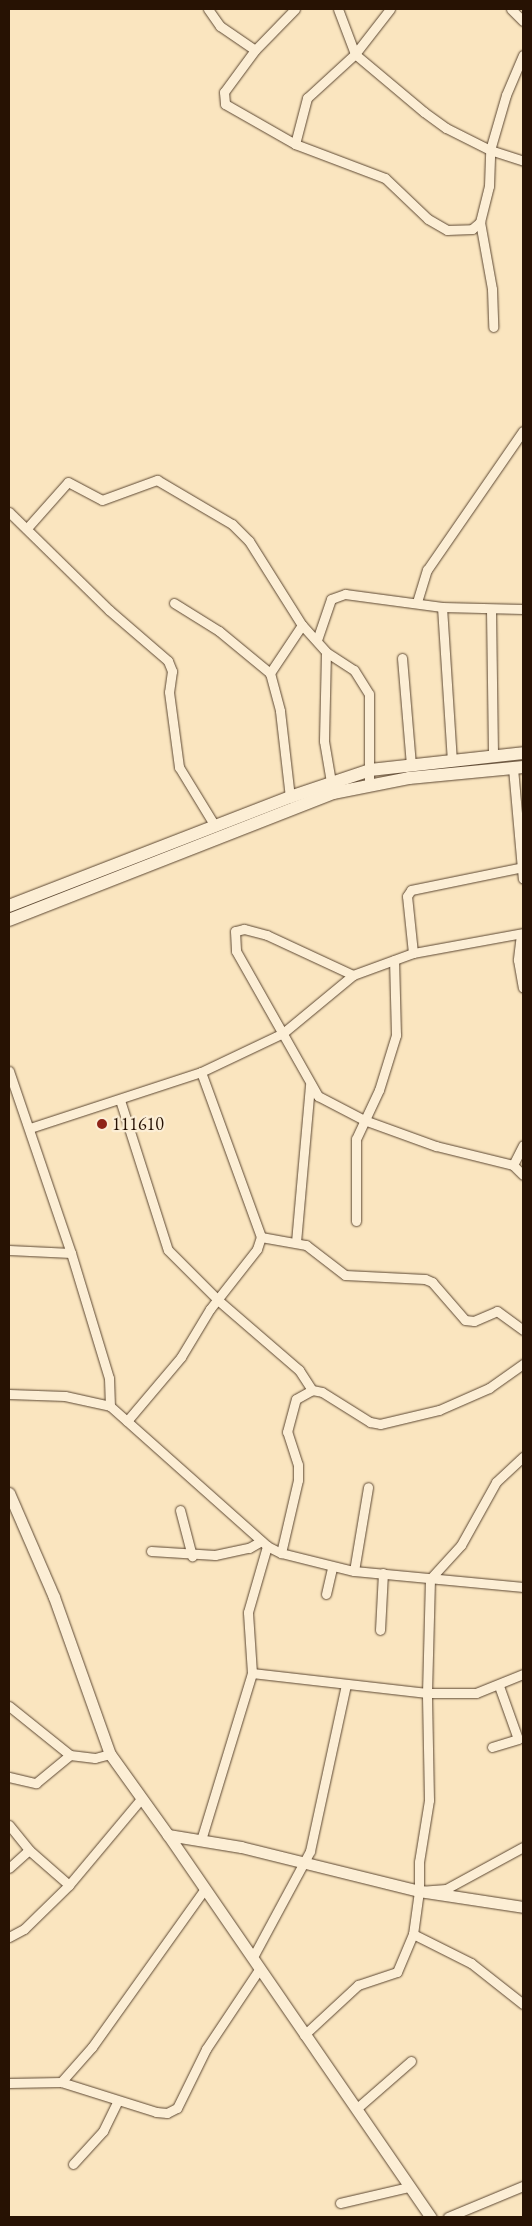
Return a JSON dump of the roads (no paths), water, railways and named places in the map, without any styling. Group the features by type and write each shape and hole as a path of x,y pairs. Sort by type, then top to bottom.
{"main road":[{"path":"9,906 290,797 370,770 523,752"},
{"path":"9,920 333,794 369,784 518,767"}],"street":[{"path":"208,9 220,26 255,50"},
{"path":"295,9 255,50 224,92 226,104 295,144 385,178 428,219 447,230 472,229 480,222"},
{"path":"338,9 355,54 424,112 446,128 490,150 523,161"},
{"path":"295,144 307,98 355,54 390,9"},
{"path":"512,9 523,21"},
{"path":"493,327 492,289 480,222 492,165 490,150 522,60"},
{"path":"417,602 427,570 523,431"},
{"path":"28,527 68,482 102,500 152,480 163,481 232,524 249,541 302,626 317,640 326,652 354,670 369,694 369,784"},
{"path":"9,512 28,527 109,610 168,661 172,670 169,692 179,767 215,826"},
{"path":"317,640 327,605 337,596 345,594 442,606 491,610 523,609"},
{"path":"174,603 219,631 270,673 280,711 290,797"},
{"path":"442,606 452,760"},
{"path":"491,610 493,756"},
{"path":"270,673 302,626"},
{"path":"326,652 324,741 332,782"},
{"path":"402,658 411,765"},
{"path":"518,767 523,879"},
{"path":"413,953 407,896 411,890 522,867"},
{"path":"353,975 267,935 244,930 235,931 236,951 283,1033 310,1085 318,1096 364,1120 436,1146 513,1165 523,1175"},
{"path":"30,1128 201,1072 283,1033 353,975 413,953 522,934 518,960 523,988"},
{"path":"356,1221 354,1157 356,1139 379,1090 396,1035 394,960"},
{"path":"9,1071 71,1253 109,1378 110,1406"},
{"path":"127,1421 181,1357 257,1249 261,1237 201,1072"},
{"path":"296,1242 310,1085"},
{"path":"120,1100 168,1250 219,1301 299,1370 312,1390 334,1397 370,1422 380,1424 438,1410 489,1388 523,1364"},
{"path":"513,1165 523,1145"},
{"path":"261,1237 296,1242 314,1250 345,1275 425,1278 432,1282 465,1320 474,1321 497,1311 523,1330"},
{"path":"9,1250 71,1253"},
{"path":"280,1553 298,1472 287,1432 288,1421 296,1399 312,1390"},
{"path":"9,1394 65,1396 110,1406 264,1543 280,1553 354,1571 523,1587"},
{"path":"304,2035 358,1985 397,1972 413,1934 419,1891 418,1862 429,1800 427,1693 430,1579 461,1545 496,1482 523,1457"},
{"path":"354,1571 368,1487"},
{"path":"9,1493 54,1597 110,1754 253,1957 304,2035 431,2217"},
{"path":"180,1510 192,1556"},
{"path":"151,1551 192,1556 249,1548 264,1543"},
{"path":"202,1840 252,1673 248,1612 264,1543"},
{"path":"326,1594 332,1567"},
{"path":"380,1630 383,1574"},
{"path":"252,1673 427,1693 476,1692 499,1686 523,1674"},
{"path":"253,1957 310,1851 346,1685"},
{"path":"492,1747 520,1739 499,1686"},
{"path":"9,1706 70,1755 94,1758 110,1754"},
{"path":"9,1777 36,1783 41,1781 70,1755"},
{"path":"9,1937 24,1929 69,1885 141,1799"},
{"path":"9,1825 29,1850 69,1885"},
{"path":"168,1835 202,1840 419,1891 523,1907"},
{"path":"419,1891 446,1889 460,1878 523,1847"},
{"path":"9,1868 29,1850"},
{"path":"61,2082 92,2048 204,1890"},
{"path":"413,1934 470,1963 523,2004"},
{"path":"9,2084 61,2082 117,2102 167,2113 177,2108 206,2049 260,1968"},
{"path":"356,2109 411,2061"},
{"path":"74,2164 103,2131 117,2102"},
{"path":"448,2217 523,2186"},
{"path":"340,2203 409,2187"}],"place":[{"name":"111610","path":"102,1124"}]}
